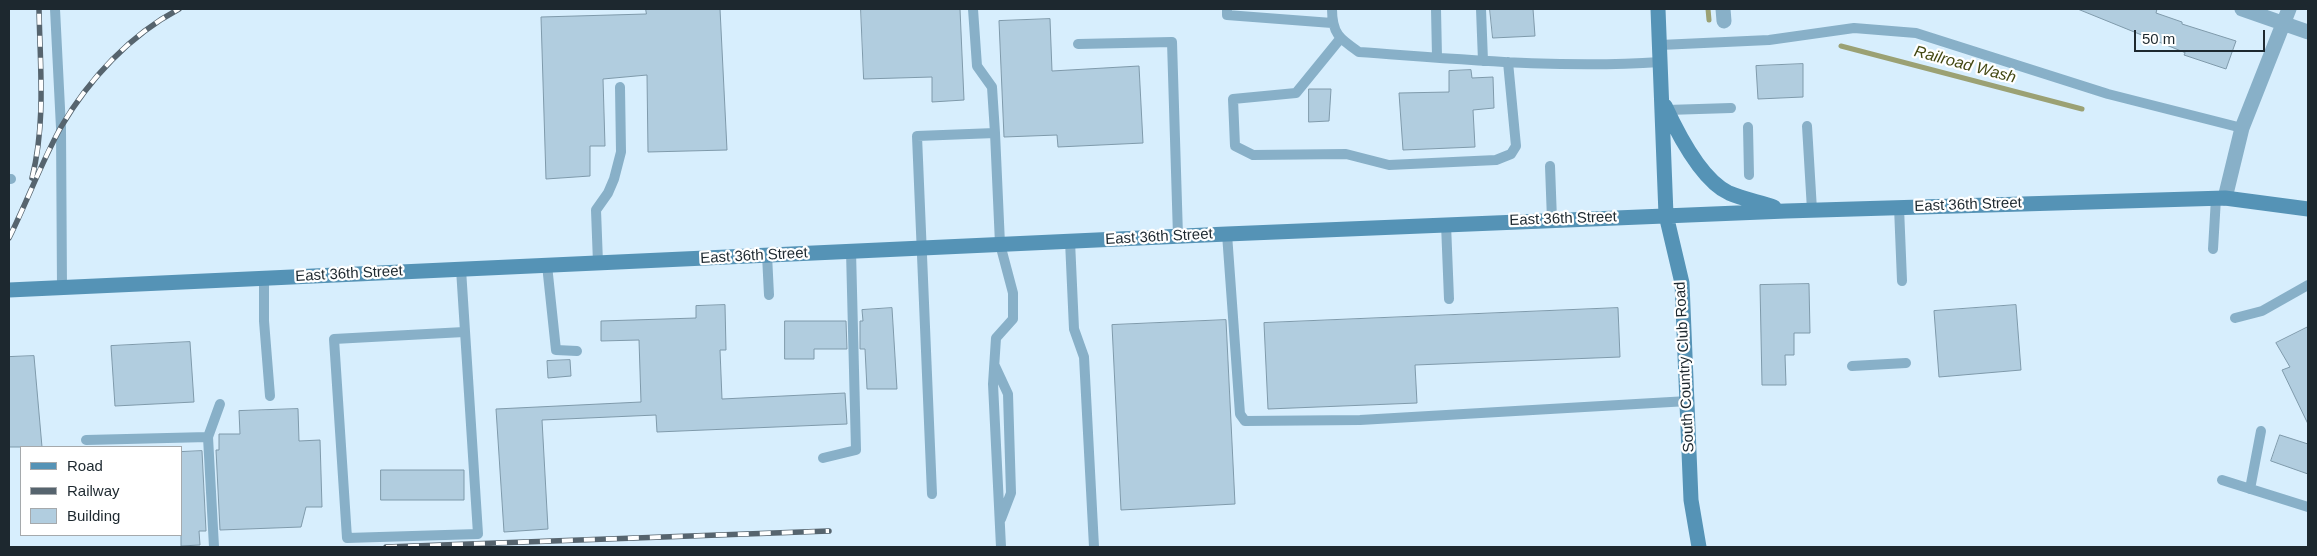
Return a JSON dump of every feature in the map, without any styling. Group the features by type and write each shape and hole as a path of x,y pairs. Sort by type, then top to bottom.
{"main road":[{"name":"South Country Club Road","path":"1658,9 1664,105 1666,215 1682,283 1691,500 1698,547"},
{"path":"1664,105 1678,135 1700,169 1727,192 1786,211"},
{"name":"East 36th Street","path":"9,290 1666,215 2221,198 2308,209"}],"street":[{"path":"2242,9 2283,25 2308,32"},
{"path":"2221,198 2242,128 2290,9"}],"lane":[{"path":"55,9 61,128 62,288"},
{"path":"973,9 977,66 992,87 1000,244 1013,293 1013,319 996,338 993,384 1000,547"},
{"path":"1227,9 1227,16 1332,22"},
{"path":"1332,9 1332,22 1340,39 1359,52 1508,62 1621,65 1660,62"},
{"path":"1436,9 1437,58"},
{"path":"1481,9 1484,61"},
{"path":"1660,45 1769,40 1854,28 1916,33 2108,94 2242,128"},
{"path":"1340,39 1296,93 1233,98 1235,146 1253,156 1346,154 1389,165 1496,160 1511,154 1516,146 1508,62"},
{"path":"1078,44 1172,42 1178,236"},
{"path":"598,263 596,210 611,186 621,152 620,86"},
{"path":"1664,105 1731,108"},
{"path":"1807,126 1812,210"},
{"path":"1748,127 1749,175"},
{"path":"932,494 917,136 995,133"},
{"path":"1550,166 1552,220"},
{"path":"2213,249 2221,198"},
{"path":"1899,207 1902,281"},
{"path":"1446,224 1449,299"},
{"path":"1227,234 1240,414 1245,422 1360,420 1688,401"},
{"path":"1070,241 1074,329 1084,357 1094,547"},
{"path":"823,458 856,450 851,251"},
{"path":"767,255 769,294"},
{"path":"547,265 556,350 576,351"},
{"path":"461,269 478,534 347,538 334,339 464,332"},
{"path":"264,278 264,321 270,396"},
{"path":"2235,318 2262,311 2308,285"},
{"path":"1852,366 1906,363"},
{"path":"214,547 208,436 220,404"},
{"path":"2250,489 2261,431"},
{"path":"86,440 208,436"},
{"path":"2222,480 2308,507"}],"building":[{"path":"646,9 720,9 727,150 648,152 647,75 603,79 605,146 590,146 590,176 546,179 541,17 646,14"},
{"path":"861,9 960,9 964,100 932,102 932,77 864,79"},
{"path":"1490,9 1533,9 1535,36 1493,38"},
{"path":"2078,9 2157,9 2156,13 2182,22 2182,24 2236,41 2226,69 2184,55 2185,53"},
{"path":"1050,19 1052,71 1139,66 1143,143 1058,147 1057,135 1004,137 999,21"},
{"path":"1803,64 1803,97 1758,99 1756,66"},
{"path":"1471,70 1472,78 1493,77 1494,108 1473,110 1475,147 1403,150 1399,93 1449,92 1449,71"},
{"path":"1309,89 1331,89 1329,121 1309,122"},
{"path":"1809,284 1810,333 1794,333 1794,355 1785,355 1786,385 1762,385 1760,285"},
{"path":"725,305 726,350 720,350 722,399 845,393 847,424 657,432 656,415 542,420 548,529 504,532 496,409 641,402 639,340 601,341 601,321 696,318 696,306"},
{"path":"2016,305 2021,370 1939,377 1934,311"},
{"path":"892,308 897,389 867,389 865,349 860,349 860,321 863,321 862,310"},
{"path":"1618,308 1620,357 1415,365 1417,403 1268,409 1264,323"},
{"path":"1226,320 1235,504 1121,510 1112,325"},
{"path":"785,321 846,321 847,349 814,349 814,359 785,359"},
{"path":"2308,327 2308,424 2282,370 2290,367 2276,343"},
{"path":"190,342 194,402 115,406 111,346"},
{"path":"34,356 42,446 9,447 9,357"},
{"path":"570,360 571,376 548,378 547,361"},
{"path":"298,409 299,441 320,440 322,507 306,507 301,527 220,530 216,450 219,450 219,434 240,434 239,411"},
{"path":"2280,435 2308,444 2308,474 2271,461"},
{"path":"202,451 206,531 199,531 200,545 181,546 182,452"},
{"path":"381,470 464,470 464,500 381,500"}],"waterway":[{"path":"1708,9 1709,20"},
{"name":"Railroad Wash","path":"1841,46 2082,109"}],"railway":[{"path":"32,178 41,115 39,9"},
{"path":"9,238 61,127 84,92 128,45 179,9"},
{"path":"386,547 829,531"}]}
